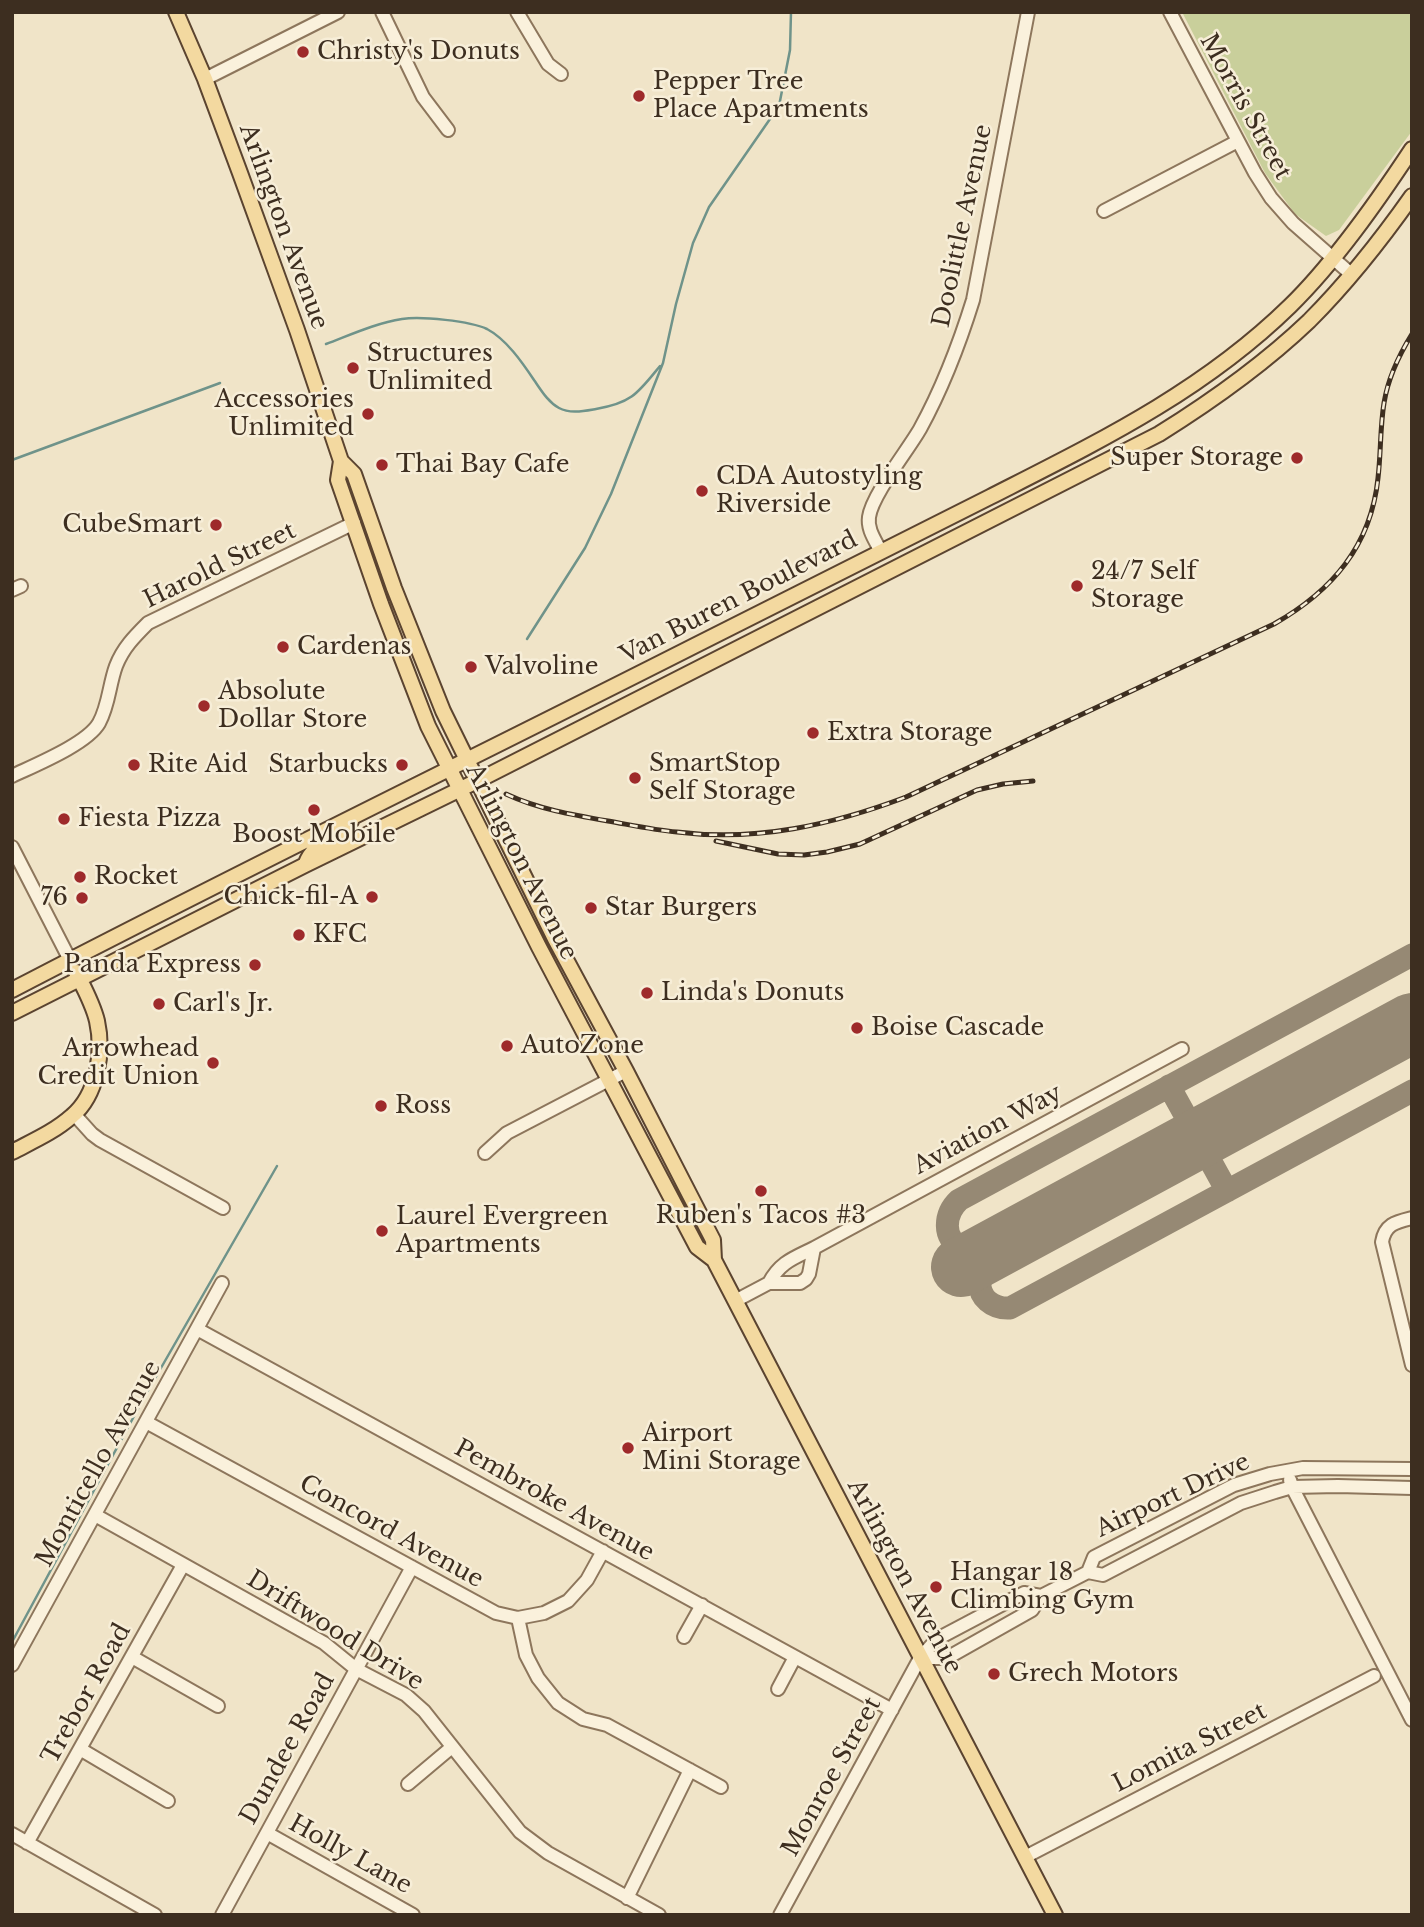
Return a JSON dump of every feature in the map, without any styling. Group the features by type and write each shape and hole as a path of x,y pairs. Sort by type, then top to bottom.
{"main road":[{"name":"Arlington Avenue","path":"176,12 205,79 297,330 341,461 354,474 443,711 555,939 626,1070 713,1241 713,1260"},
{"name":"Van Buren Boulevard","path":"12,990 881,552 1150,413 1217,368 1297,298 1384,191 1412,149"},
{"name":"Van Buren Boulevard","path":"12,1013 1159,435 1215,398 1308,321 1375,246 1412,196"},
{"name":"Arlington Avenue","path":"341,461 338,481 381,604 419,705 459,790 696,1247 713,1260 735,1301 1055,1915"},
{"path":"354,523 365,522 387,567"},
{"path":"305,865 312,852 340,836 354,817"},
{"path":"230,903 247,884 289,862 295,846"},
{"path":"12,1152 50,1133 74,1114 85,1103 94,1081 100,1056 97,1020 70,960"}],"street":[{"path":"205,79 338,12"},
{"path":"382,12 424,97 448,130"},
{"path":"517,12 548,64 561,74"},
{"name":"Doolittle Avenue","path":"881,552 869,528 869,516 883,487 920,429 945,379 973,300 1028,12"},
{"name":"Morris Street","path":"1171,12 1255,173 1279,208 1351,274"},
{"path":"1104,211 1238,141"},
{"name":"Harold Street","path":"12,776 79,743 98,725 108,702 116,667 127,644 148,623 354,523"},
{"path":"12,847 70,960"},
{"name":"Aviation Way","path":"769,1283 784,1263 1182,1049"},
{"path":"485,1153 507,1133 626,1070"},
{"path":"74,1114 100,1140 223,1208"},
{"path":"1412,1218 1389,1226 1382,1242 1412,1365"},
{"name":"Aviation Way","path":"735,1301 769,1283 800,1283 806,1279 814,1248"},
{"name":"Monticello Avenue","path":"12,1665 222,1283"},
{"name":"Pembroke Avenue","path":"197,1329 892,1710"},
{"name":"Concord Avenue","path":"146,1422 496,1612 518,1618"},
{"path":"1287,1469 1292,1487 1412,1720"},
{"name":"Airport Drive","path":"920,1658 947,1658 1032,1610 1041,1596 1087,1572 1094,1557 1234,1485 1287,1469 1412,1469"},
{"name":"Airport Drive","path":"1087,1572 1103,1575 1241,1503 1292,1487 1412,1488"},
{"name":"Driftwood Drive","path":"95,1515 324,1643 356,1669 406,1695 424,1711 520,1832 548,1853 659,1915"},
{"path":"603,1551 587,1580 568,1601 544,1613 518,1618 526,1655 538,1678 558,1703 583,1719 607,1725 721,1787"},
{"name":"Trebor Road","path":"27,1843 183,1565"},
{"name":"Dundee Road","path":"222,1915 412,1567"},
{"name":"Airport Drive","path":"920,1658 937,1639 1024,1593 1041,1596"},
{"path":"684,1637 702,1605"},
{"path":"132,1657 218,1706"},
{"path":"778,1689 795,1657"},
{"name":"Monroe Street","path":"780,1915 920,1658"},
{"name":"Lomita Street","path":"1025,1857 1374,1676"},
{"path":"408,1784 452,1746"},
{"path":"80,1749 168,1801"},
{"path":"627,1898 690,1770"},
{"name":"Holly Lane","path":"267,1833 413,1915"},
{"path":"12,1834 155,1915"}],"green space":[{"path":"1182,12 1412,12 1412,131 1339,230 1326,236 1295,214 1265,173"}],"waterway":[{"path":"527,639 585,548 611,494 663,363 693,243 709,207 779,106 790,50 791,12"},
{"path":"326,344 373,326 402,319 445,320 479,326 494,333 507,345 551,403 563,410 572,411 608,407 626,400 640,390 660,366"},
{"path":"12,460 220,383"},
{"path":"12,1642 146,1394 277,1166"}],"taxiway":[{"path":"1412,955 959,1200 950,1212 948,1233 962,1248 990,1252 981,1276 981,1292 988,1301 998,1307 1010,1308 1412,1091"},
{"path":"1169,1086 1227,1191"}],"runway":[{"path":"961,1267 1412,1023"}],"railway":[{"path":"506,794 569,814 706,835 765,833 822,823 906,797 1274,624 1314,597 1331,581 1345,564 1367,525 1378,478 1382,421 1388,385 1412,334"},
{"path":"716,841 778,854 827,852 860,844 977,790 1033,781"}],"place":[{"name":"Christy's Donuts","path":"303,52"},
{"name":"Pepper Tree Place Apartments","path":"639,96"},
{"name":"Structures Unlimited","path":"353,368"},
{"name":"Accessories Unlimited","path":"368,414"},
{"name":"Super Storage","path":"1297,458"},
{"name":"Thai Bay Cafe","path":"382,465"},
{"name":"CDA Autostyling Riverside","path":"702,491"},
{"name":"CubeSmart","path":"216,525"},
{"name":"24/7 Self Storage","path":"1077,586"},
{"name":"Cardenas","path":"283,647"},
{"name":"Valvoline","path":"471,667"},
{"name":"Absolute Dollar Store","path":"204,706"},
{"name":"Extra Storage","path":"813,733"},
{"name":"Rite Aid","path":"134,765"},
{"name":"Starbucks","path":"402,765"},
{"name":"SmartStop Self Storage","path":"635,778"},
{"name":"Boost Mobile","path":"314,810"},
{"name":"Fiesta Pizza","path":"64,819"},
{"name":"Rocket","path":"80,877"},
{"name":"Chick-fil-A","path":"372,897"},
{"name":"76","path":"82,898"},
{"name":"Star Burgers","path":"591,908"},
{"name":"KFC","path":"299,935"},
{"name":"Panda Express","path":"255,965"},
{"name":"Linda's Donuts","path":"647,993"},
{"name":"Carl's Jr.","path":"159,1004"},
{"name":"Boise Cascade","path":"857,1028"},
{"name":"AutoZone","path":"507,1046"},
{"name":"Arrowhead Credit Union","path":"213,1063"},
{"name":"Ross","path":"381,1106"},
{"name":"Ruben's Tacos #3","path":"761,1191"},
{"name":"Laurel Evergreen Apartments","path":"382,1231"},
{"name":"Airport Mini Storage","path":"628,1448"},
{"name":"Hangar 18 Climbing Gym","path":"936,1587"},
{"name":"Grech Motors","path":"994,1674"}]}
